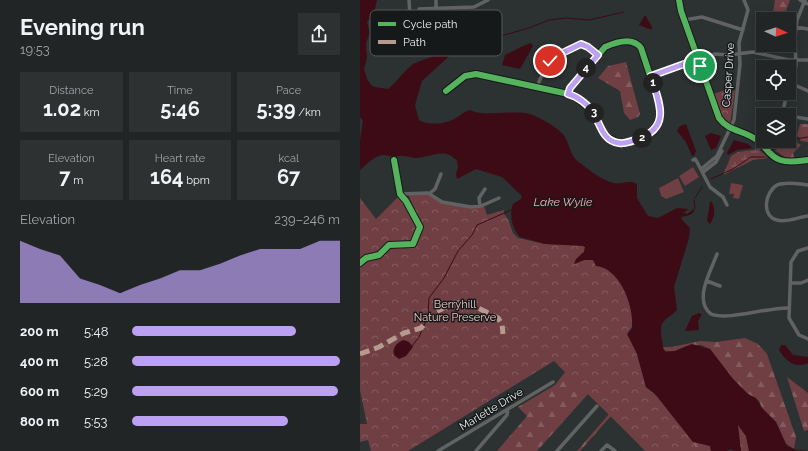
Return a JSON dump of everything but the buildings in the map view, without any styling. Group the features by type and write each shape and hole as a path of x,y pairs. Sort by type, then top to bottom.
{"street":[{"path":"410,0 410,10"},
{"path":"436,0 436,9"},
{"path":"419,10 474,7 488,0"},
{"path":"679,0 684,20 719,118 731,129 753,137 756,140"},
{"name":"Casper Drive","path":"702,170 713,161 722,148 734,120 738,82 739,43 748,10 744,0"},
{"path":"800,0 806,2 796,27 808,29"},
{"path":"684,20 702,17 743,30"},
{"path":"446,91 466,76 476,74 537,87 568,94 573,95 592,110 602,131 608,138 619,143 630,142 652,133 656,127 660,106 651,76 641,48 630,41 612,44 605,47 570,88 568,94"},
{"path":"537,87 541,75 556,56 581,44 588,47 598,55"},
{"path":"651,76 715,54 739,54 753,52 796,60 808,60"},
{"path":"796,52 796,60"},
{"path":"796,87 808,90"},
{"path":"796,117 808,119"},
{"path":"765,148 774,157 781,160 808,160"},
{"path":"360,263 366,258 379,254 389,245 410,245 416,241 420,227 406,200 400,194 394,160"},
{"path":"693,160 695,160 702,170 710,187 723,197 727,206"},
{"path":"430,193 435,189 441,174"},
{"path":"808,185 787,183 777,185 768,195 766,208 770,216 776,220 808,216"},
{"path":"480,206 479,198 485,189"},
{"path":"400,194 420,192 430,193 442,202 467,206 480,206 499,198"},
{"path":"808,248 798,250 792,258 789,308 789,318 797,333 802,338 808,339"},
{"path":"717,254 707,281 703,300 705,309 714,316 750,313 776,308 789,308"},
{"path":"790,283 801,283 808,280"},
{"path":"707,281 720,286"},
{"name":"Marlette Drive","path":"438,451 552,382"},
{"path":"557,451 597,406"},
{"path":"476,451 507,415 508,409"},
{"path":"601,451 607,445 615,451"}],"green space":[{"path":"775,0 790,0 786,12 773,12"},
{"path":"626,62 640,114 638,117 630,120 624,113 620,91 598,78 608,66"},
{"path":"725,90 735,91 730,124 722,118 713,94"},
{"path":"800,124 808,124 808,142 801,141 797,135"},
{"path":"796,142 801,145 793,153 794,158 786,158 776,151 780,151 785,148 796,148"},
{"path":"773,148 786,148 780,151 776,151"},
{"path":"759,149 768,158 753,160 723,175 731,156 738,152"},
{"path":"693,167 699,177 685,186 679,176"},
{"path":"678,178 684,192 666,199 661,196 659,188"},
{"path":"731,183 743,185 739,199 733,198 734,194 729,194"},
{"name":"Berryhill Nature Preserve","path":"425,193 440,200 484,206 487,215 504,210 504,214 508,219 513,233 518,238 545,244 581,245 585,247 584,252 580,255 575,264 590,259 595,261 595,264 610,271 616,276 628,298 632,316 632,327 628,332 637,354 646,387 660,399 674,416 688,434 697,451 646,451 554,361 408,451 371,451 368,440 360,442 360,424 367,424 360,390 360,198 376,219 400,195 412,204 408,194"},
{"path":"745,338 758,344 767,354 796,437 794,449 785,443 776,422 762,408 759,401 748,394 733,379 710,349 701,345 686,346 675,351 664,351 662,347 672,347 700,341 716,342"},
{"path":"557,364 695,441 710,446 711,451 645,451 611,416 580,451 577,451 609,414 588,394 537,451 497,451 527,416 518,407 555,385 565,372"},
{"path":"787,377 808,393 808,430 804,431"},
{"path":"737,424 746,436 749,451 741,451"}],"water":[{"name":"Lake Wylie","path":"360,0 377,0 375,10 370,10 370,18 367,22 370,33 366,43 367,58 364,69 367,79 371,85 388,89 415,63 433,56 449,56 422,81 415,105 419,120 433,124 443,123 452,120 470,110 483,113 515,112 530,114 544,120 559,130 565,137 571,152 577,161 596,175 614,183 631,182 637,184 637,198 648,216 658,218 677,208 688,209 685,212 682,212 687,214 695,208 692,214 681,217 690,228 689,238 674,287 677,310 662,324 661,328 664,349 666,352 675,351 692,344 710,349 733,379 748,394 756,398 762,408 776,422 787,446 797,450 808,451 749,451 746,436 738,425 741,451 734,451 731,449 727,451 711,451 710,446 693,442 655,394 646,387 637,354 627,334 632,328 631,309 624,289 612,273 605,268 596,266 593,260 584,260 574,264 576,259 584,252 585,247 583,246 545,244 520,237 513,226 511,213 513,204 521,199 522,196 502,177 476,169 457,179 457,161 451,156 446,154 434,154 416,158 383,155 373,159 360,170 360,140 363,121 360,117"},
{"path":"645,15 652,27 652,30 639,25"},
{"path":"531,43 533,46 520,69 502,65 505,55"},
{"path":"686,124 696,151 694,156 692,156 686,142 677,131 680,126"},
{"path":"711,133 721,136 716,148 711,150 705,136"},
{"path":"734,140 748,144 752,148 737,150 728,155 727,153"},
{"path":"711,201 714,207 714,212 710,224 707,221"},
{"path":"699,313 702,314 698,321 699,330 685,331 692,316"},
{"path":"404,340 409,342 413,347 406,356 399,359 394,355 394,348 397,344"},
{"path":"781,345 785,345 793,355 808,357 808,363 799,365 788,361 779,350"}],"waterway":[{"path":"502,36 529,28 549,20 566,18 589,20 624,12"},
{"path":"774,150 795,139 808,137"},
{"path":"711,179 733,169 751,157 766,157"},
{"path":"695,198 702,187"},
{"path":"694,200 695,208"},
{"path":"412,346 419,337 428,316 429,298 444,278 458,251 472,235 477,225 511,210"}],"marked path":[{"path":"360,354 379,347 404,333 421,328 434,313 453,303 462,303 478,308 498,318 502,324 503,334"}],"cycle path":[{"path":"679,0 681,11 719,118 723,123 757,140 776,159 790,162 808,160"},
{"path":"446,91 465,76 476,74 573,95 592,110 605,136 619,143 629,142 654,131 660,117 660,106 641,48 634,42 619,42 605,47 570,88 568,94"},
{"path":"360,263 366,258 379,255 389,245 413,244 420,227 406,201 400,194 394,160"}],"route":[{"path":"550,61 556,56 581,44 588,47 598,55 570,88 568,94 573,95 592,110 605,136 612,141 619,143 632,142 652,133 655,130 660,114 660,106 651,76 698,59 700,66"}]}
